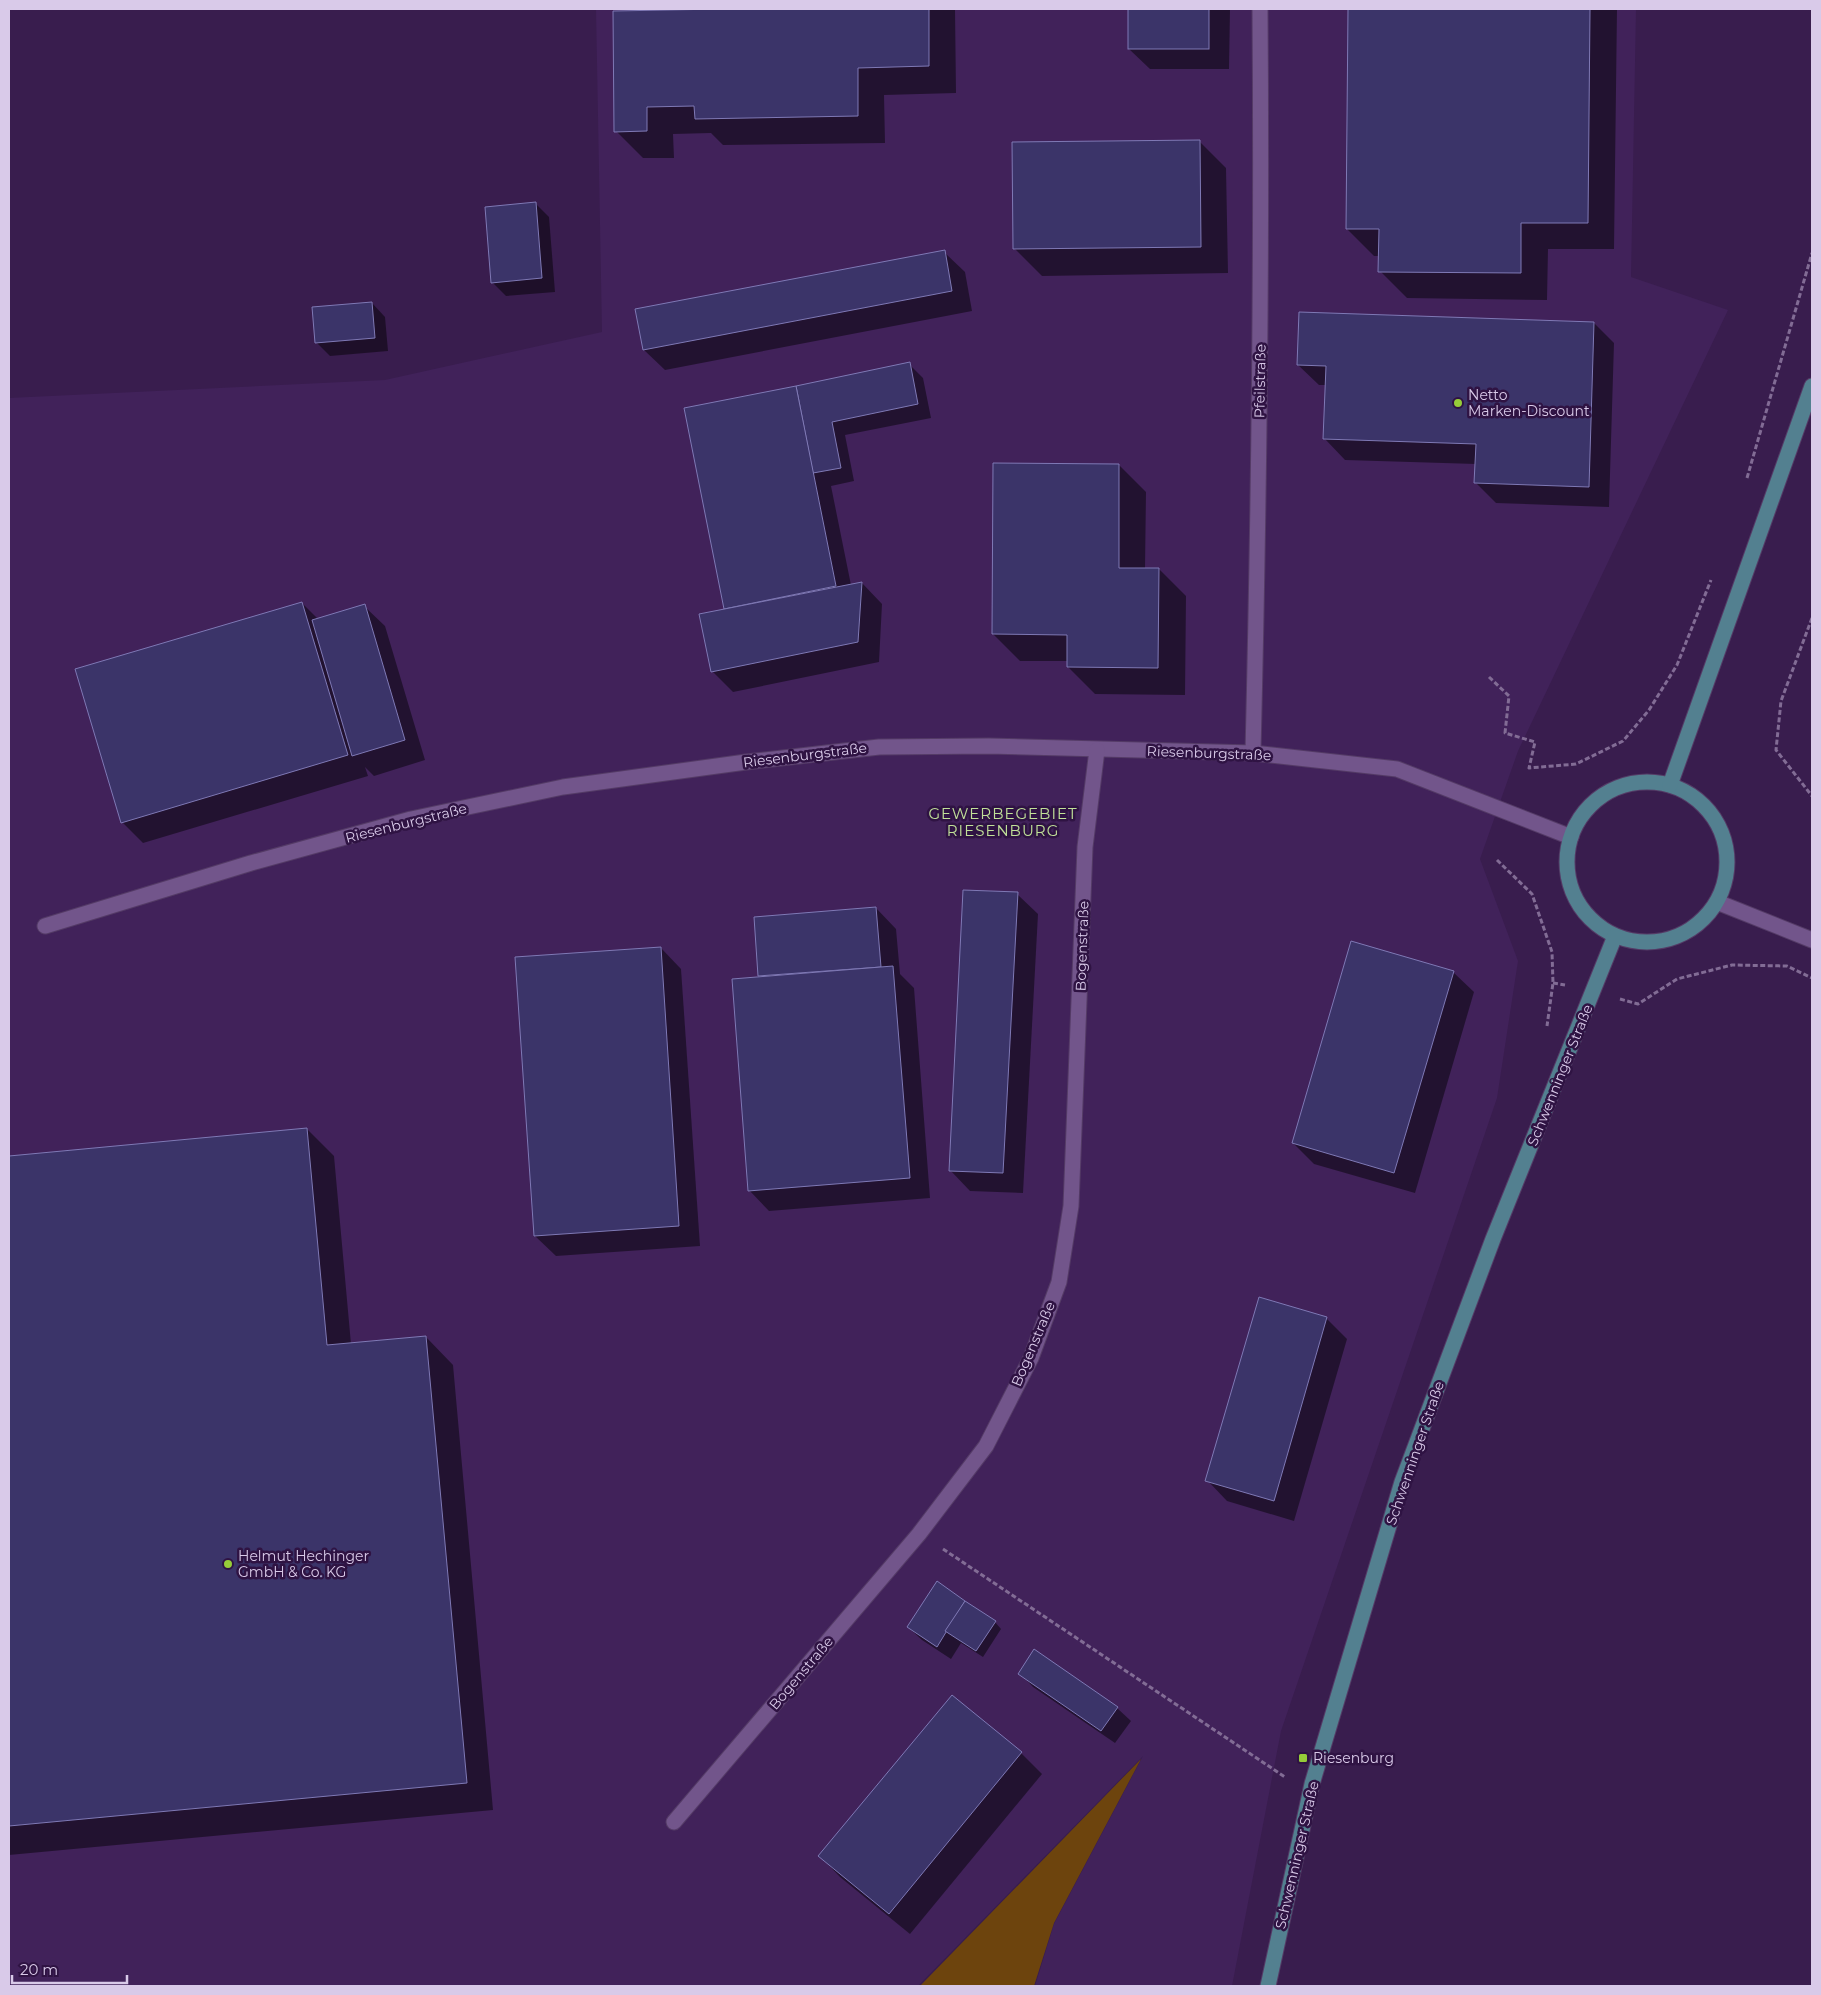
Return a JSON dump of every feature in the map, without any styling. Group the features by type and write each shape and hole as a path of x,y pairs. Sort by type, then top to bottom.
{"main road":[{"path":"1670,784 1812,386"},
{"path":"1640,782 1670,784 1695,797 1716,819 1726,846 1727,874 1717,902 1703,920 1690,929 1661,942 1638,942 1615,936 1594,923 1578,904 1568,881 1566,856 1571,837 1588,807 1612,790 1640,782"},
{"name":"Schwenninger Straße","path":"1268,1986 1312,1784 1402,1482 1493,1239 1615,936"}],"street":[{"name":"Pfeilstraße","path":"1253,753 1260,412 1260,9"},
{"name":"Riesenburgstraße","path":"45,926 251,863 411,819 563,787 746,762 879,747 988,746 1253,753 1397,769 1571,837"},
{"name":"Bogenstraße","path":"674,1822 920,1534 986,1446 1031,1358 1059,1282 1071,1206 1085,847 1098,750"},
{"path":"1717,902 1812,940"}],"path":[{"path":"1745,486 1812,252"},
{"path":"1489,677 1509,696 1504,733 1535,742 1529,768 1576,764 1623,741 1649,710 1677,665 1712,576"},
{"path":"1812,618 1782,701 1776,750 1812,796"},
{"path":"1497,860 1532,894 1552,952 1554,983 1593,991 1638,1004 1677,979 1732,964 1786,966 1812,978"},
{"path":"920,1534 1286,1778 1312,1784"}],"shaded area":[{"path":"596,9 1636,9 1631,277 1728,310 1518,751 1480,859 1518,961 1497,1098 1281,1731 1232,1986 1035,1986 1054,1924 1143,1756 918,1986 9,1986 9,398 385,380 602,332"},
{"path":"1141,1759 1054,1923 1034,1986 920,1986"}],"building":[{"path":"929,9 929,66 858,68 858,116 695,119 694,106 647,107 647,131 614,132 613,11"},
{"path":"1128,9 1209,9 1209,49 1128,49"},
{"path":"1348,9 1590,9 1588,223 1521,223 1521,273 1378,272 1379,229 1346,229"},
{"path":"1200,140 1201,247 1013,249 1012,142"},
{"path":"536,202 542,278 491,283 485,207"},
{"path":"945,250 952,291 643,350 635,309"},
{"path":"372,302 375,338 315,343 312,307"},
{"name":"Netto Marken-Discount","path":"1299,312 1594,322 1589,487 1474,483 1476,444 1323,439 1326,366 1297,365"},
{"path":"910,362 918,404 832,422 841,468 813,473 796,386"},
{"path":"796,386 836,586 724,609 684,408"},
{"path":"993,463 1119,464 1119,568 1159,568 1158,668 1067,667 1067,635 992,634"},
{"path":"862,582 858,642 711,672 699,614"},
{"path":"302,602 348,755 121,823 75,669"},
{"path":"365,604 405,740 352,756 312,620"},
{"path":"963,890 1018,892 1003,1173 949,1171"},
{"path":"876,907 881,967 758,976 754,917"},
{"path":"1351,941 1454,971 1394,1173 1292,1143"},
{"path":"661,947 679,1226 534,1236 515,957"},
{"path":"893,966 910,1178 748,1191 732,979"},
{"name":"Helmut Hechinger GmbH & Co. KG","path":"307,1128 327,1345 426,1336 467,1783 9,1826 9,1156"},
{"path":"1259,1297 1327,1317 1274,1501 1205,1481"},
{"path":"937,1581 965,1601 937,1647 907,1627"},
{"path":"965,1601 996,1621 976,1651 945,1631"},
{"path":"1034,1649 1118,1707 1101,1731 1018,1674"},
{"path":"952,1695 1022,1752 889,1914 818,1856"}],"place":[{"name":"Netto Marken-Discount","path":"1458,403"},
{"name":"Helmut Hechinger GmbH & Co. KG","path":"228,1564"},
{"name":"Riesenburg","path":"1303,1758"}],"district":[{"name":"GEWERBEGEBIET RIESENBURG","path":"1003,822"}]}
